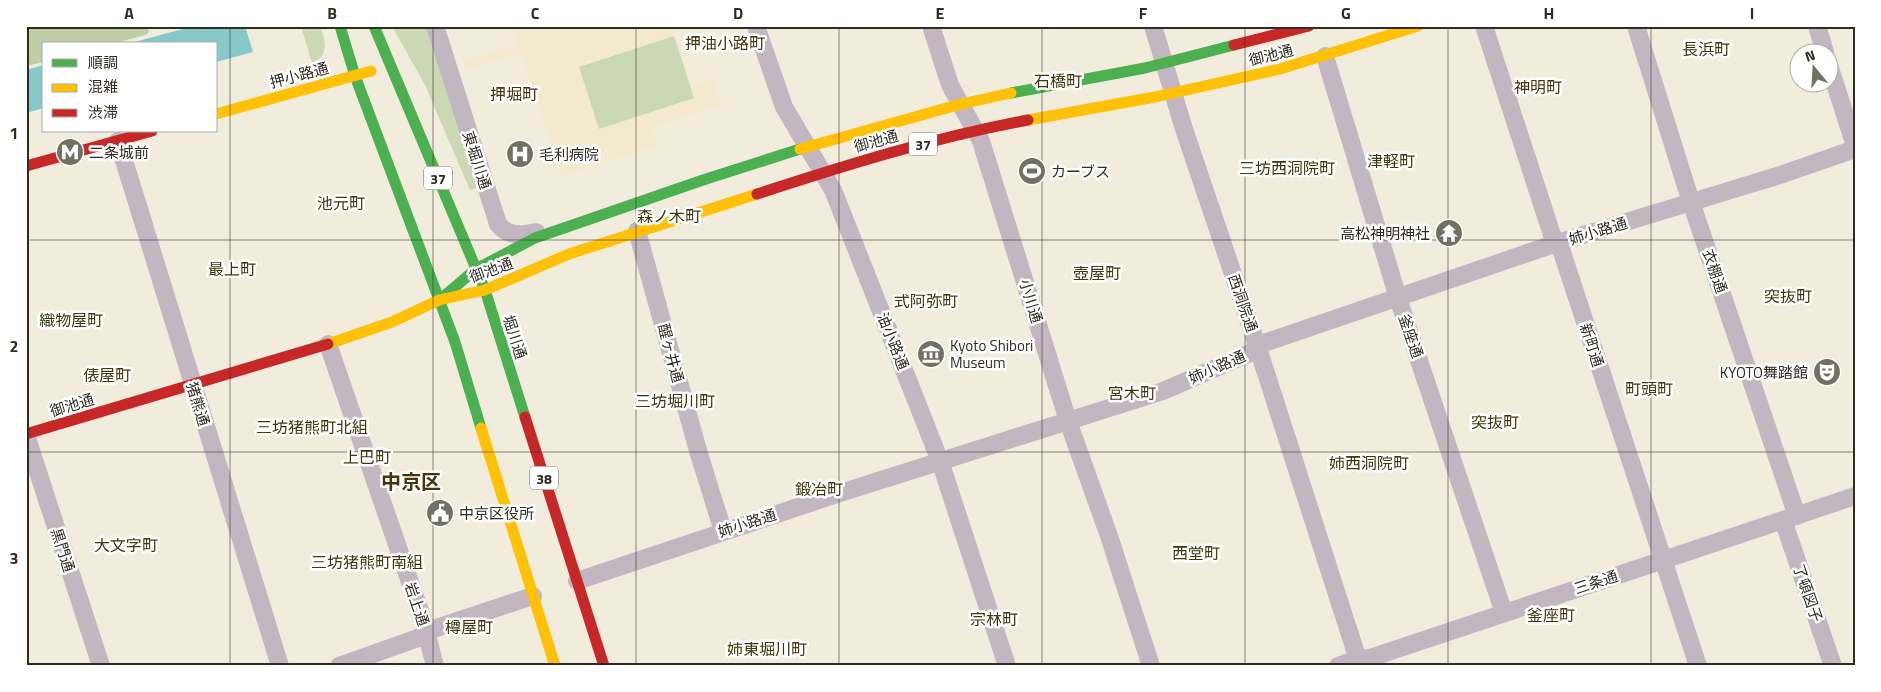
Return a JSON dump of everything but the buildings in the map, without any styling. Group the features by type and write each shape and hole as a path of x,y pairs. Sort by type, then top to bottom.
{"main road":[{"path":"340,26 355,76 462,364 556,666"},
{"path":"374,26 390,66"},
{"name":"御池通","path":"439,300 476,269 535,238 566,226 808,147 961,104 1164,63 1309,26"},
{"name":"御池通","path":"26,434 328,344 392,322 439,300 491,288 569,254 823,172 975,130 1173,94 1280,69 1418,26"},
{"name":"押小路通","path":"218,113 390,66"},
{"name":"37","path":"390,66 476,269 491,288"},
{"path":"26,166 149,132"},
{"name":"堀川通","path":"497,328 604,666"}],"street":[{"name":"東堀川通","path":"435,26 500,227 511,234 533,233 566,226"},
{"name":"油小路通","path":"756,26 784,107 834,190 940,461 1007,666"},
{"name":"小川通","path":"931,26 950,85 982,141 1068,421 1109,536 1151,666"},
{"name":"西洞院通","path":"1153,26 1173,94 1258,348 1359,662"},
{"name":"新町通","path":"1484,26 1553,238 1564,258 1698,666"},
{"name":"衣棚通","path":"1636,26 1790,518"},
{"path":"1817,26 1822,42"},
{"name":"釜座通","path":"1325,56 1398,298 1504,613"},
{"path":"1838,92 1855,147"},
{"name":"猪熊通","path":"118,141 280,666"},
{"name":"姉小路通","path":"577,581 724,531 1163,391 1250,353 1264,343 1557,244 1691,202 1855,147"},
{"path":"493,210 496,258 491,288 497,328"},
{"name":"醒ヶ井通","path":"637,231 699,454 724,531"},
{"name":"岩上通","path":"328,344 427,631 428,644 435,666"},
{"name":"黒門通","path":"26,434 100,666"},
{"name":"三条通","path":"1338,666 1359,662 1855,496"},
{"name":"了頓図子","path":"1790,518 1833,666"},
{"path":"339,666 418,638 427,631 533,596"}],"shaded area":[{"path":"513,26 692,26 675,32 692,85 714,78 722,105 652,127 657,146 562,176 521,53 466,70 463,62 518,44"}],"green space":[{"path":"32,26 147,26 149,32 146,35 120,42 42,42 42,62 26,66 26,28"},
{"path":"301,26 320,26 322,31 324,52 318,60 312,63"},
{"path":"392,26 428,26 478,188 470,190 425,85"},
{"path":"674,36 694,98 599,129 579,67"}],"water":[{"path":"194,26 245,26 253,52 218,61 218,42 134,42"},
{"path":"42,66 42,109 26,113 26,70"}],"traffic: fast":[{"path":"340,26 355,76 455,342 481,428"},
{"path":"374,26 485,290 525,417"},
{"path":"1011,93 1145,68 1234,45"},
{"path":"442,298 476,269 535,238 800,149"}],"traffic: slow":[{"path":"1028,120 1155,97 1280,69 1418,26"},
{"path":"218,113 371,71"},
{"path":"800,149 961,104 1011,93"},
{"path":"439,300 485,290 569,254 757,194"},
{"path":"328,344 392,322 439,300"},
{"path":"481,428 555,666"}],"traffic: jam":[{"path":"1234,45 1309,26"},
{"path":"757,194 925,143 1028,120"},
{"path":"26,166 148,132"},
{"path":"26,434 328,344"},
{"path":"525,417 604,666"}],"place":[{"name":"二条城前","path":"70,152"},
{"name":"毛利病院","path":"520,154"},
{"name":"カーブス","path":"1032,171"},
{"name":"高松神明神社","path":"1449,233"},
{"name":"Kyoto Shibori Museum","path":"931,354"},
{"name":"KYOTO舞踏館","path":"1827,372"},
{"name":"中京区役所","path":"440,513"}],"district":[{"name":"押油小路町","path":"725,43"},
{"name":"長浜町","path":"1706,49"},
{"name":"石橋町","path":"1058,81"},
{"name":"神明町","path":"1538,87"},
{"name":"押堀町","path":"514,94"},
{"name":"津軽町","path":"1391,161"},
{"name":"三坊西洞院町","path":"1287,168"},
{"name":"池元町","path":"341,203"},
{"name":"森ノ木町","path":"669,216"},
{"name":"最上町","path":"232,269"},
{"name":"壺屋町","path":"1097,273"},
{"name":"突抜町","path":"1788,296"},
{"name":"式阿弥町","path":"926,301"},
{"name":"織物屋町","path":"71,320"},
{"name":"俵屋町","path":"107,375"},
{"name":"町頭町","path":"1649,389"},
{"name":"宮木町","path":"1132,393"},
{"name":"三坊堀川町","path":"675,401"},
{"name":"突抜町","path":"1495,422"},
{"name":"三坊猪熊町北組","path":"312,427"},
{"name":"上巴町","path":"367,457"},
{"name":"姉西洞院町","path":"1369,463"},
{"name":"中京区","path":"411,481"},
{"name":"鍛冶町","path":"819,489"},
{"name":"大文字町","path":"126,545"},
{"name":"西堂町","path":"1196,553"},
{"name":"三坊猪熊町南組","path":"367,562"},
{"name":"釜座町","path":"1551,615"},
{"name":"宗林町","path":"994,619"},
{"name":"樽屋町","path":"469,627"},
{"name":"姉東堀川町","path":"767,649"}]}
